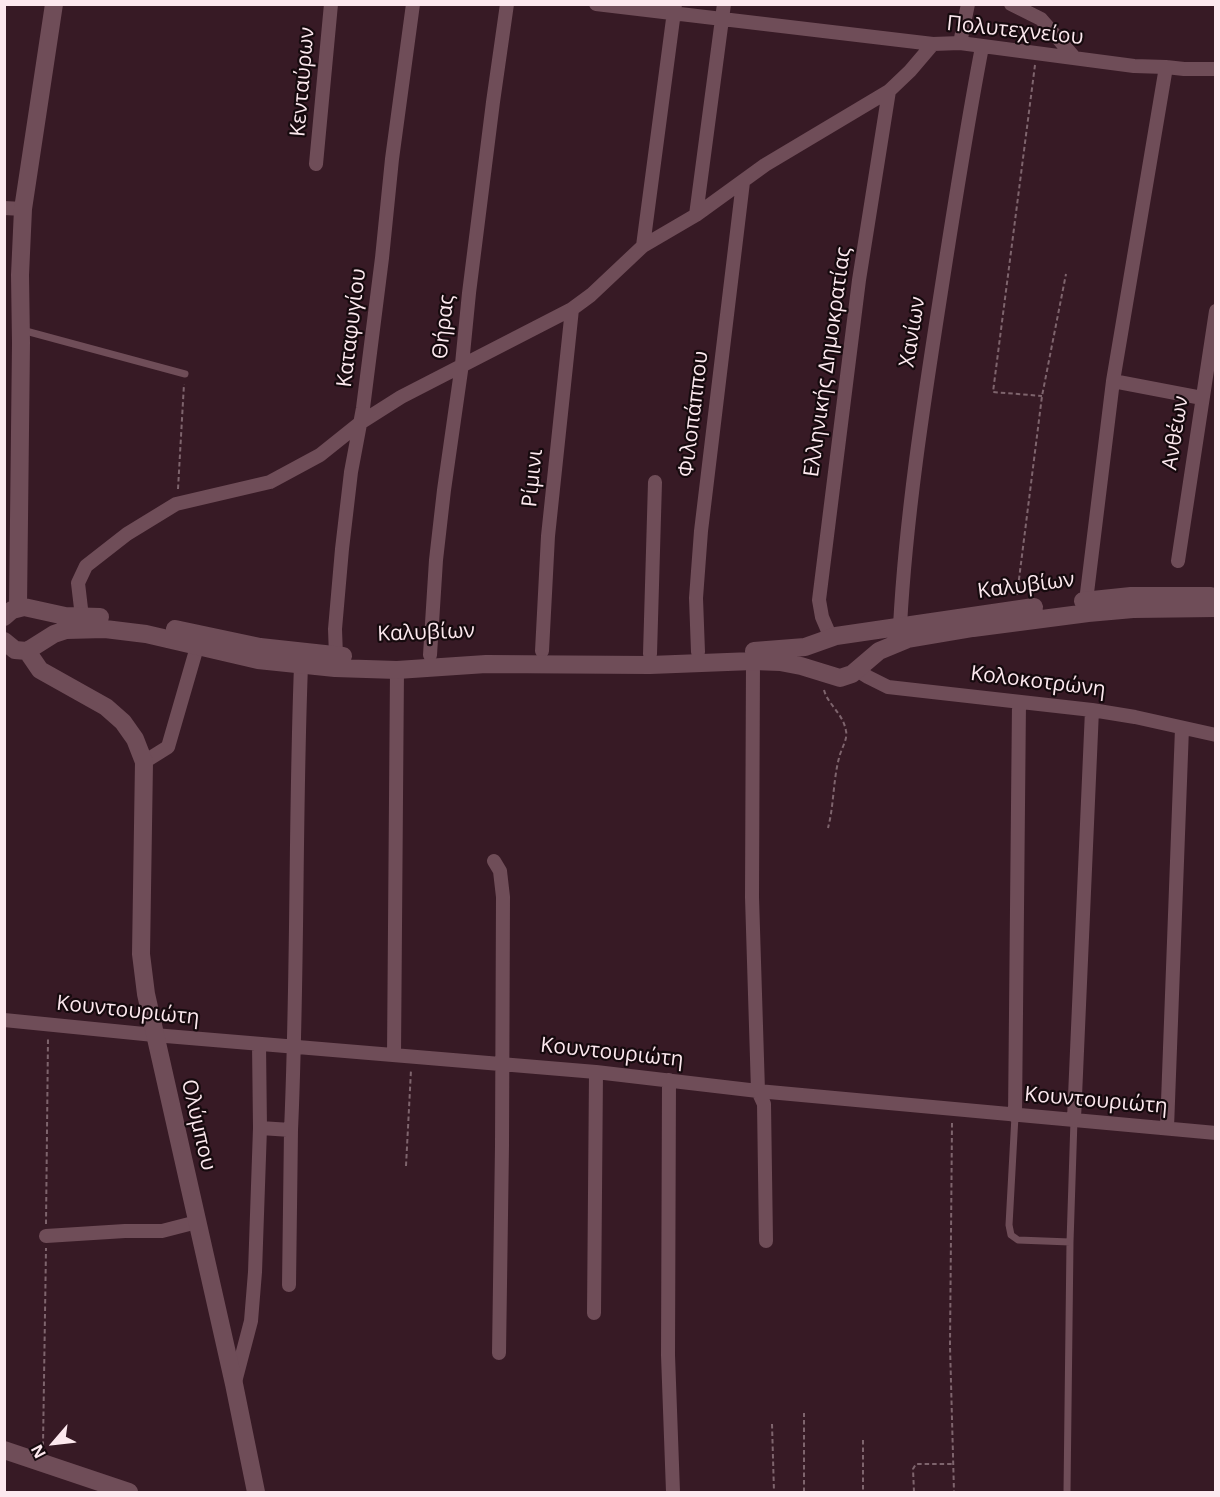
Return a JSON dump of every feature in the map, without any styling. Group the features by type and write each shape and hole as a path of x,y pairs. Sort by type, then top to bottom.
{"main road":[{"path":"4,641 15,650 33,647 44,636 45,628 37,613 14,610 23,209 54,4"},
{"name":"Καλυβίων","path":"14,610 149,623 260,647 366,658 542,651 650,654 805,647 835,638 900,626 1016,609 1131,596 1215,596"},
{"name":"Καλυβίων","path":"33,647 54,634 66,630 105,629 146,634 258,660 301,666 397,670 497,664 650,665 753,661 791,664 831,676 847,677 879,651 891,644 908,639 973,628 1133,609 1215,608"},
{"path":"831,676 823,669 819,657 820,650 835,638 850,639 859,648 861,661 858,668"},
{"path":"33,647 40,670 106,707 123,722 135,739 144,762"},
{"name":"Ολύμπου","path":"144,762 141,954 146,994 234,1384 256,1492"},
{"path":"4,1450 129,1492"}],"street":[{"name":"Κενταύρων","path":"316,164 331,4"},
{"name":"Καταφυγίου","path":"336,656 335,629 342,549 380,281 392,159 413,4"},
{"name":"Θήρας","path":"430,655 436,560 444,490 507,4"},
{"name":"Πολυτεχνείου","path":"596,4 674,9 721,20 933,44 960,43 1134,66 1215,69"},
{"path":"696,215 724,4"},
{"path":"960,43 968,4"},
{"path":"1011,4 1041,19 1074,57"},
{"path":"643,246 674,9"},
{"path":"82,616 78,583 86,566 127,534 176,504 270,482 320,454 360,423 401,397 572,309 591,295 643,246 696,215 765,165 889,91 933,44"},
{"name":"Χανίων","path":"900,626 904,563 927,382 965,134 982,47"},
{"path":"1086,601 1113,381 1166,66"},
{"name":"Ελληνικής Δημοκρατίας","path":"835,638 822,617 819,600 859,280 889,91"},
{"name":"Φιλοπάππου","path":"698,652 696,598 701,531 743,182"},
{"path":"4,208 23,209"},
{"name":"Ρίμινι","path":"542,651 548,536 572,309"},
{"name":"Ανθέων","path":"1178,561 1215,310"},
{"path":"1113,381 1202,398"},
{"path":"650,654 655,482"},
{"path":"144,762 168,747 197,647"},
{"path":"753,661 752,897 758,1091 764,1104 766,1241"},
{"path":"289,1285 291,1130 295,1046 297,762 301,666"},
{"name":"Κολοκοτρώνη","path":"858,668 868,677 888,687 1092,710 1215,735"},
{"path":"394,1055 397,670"},
{"path":"1015,1116 1019,702"},
{"path":"1074,1119 1092,710"},
{"path":"1167,1128 1182,728"},
{"path":"494,861 500,871 503,897 499,1353"},
{"name":"Κουντουριώτη","path":"4,1020 154,1035 596,1072 758,1091 1215,1133"},
{"path":"234,1384 251,1321 255,1272 260,1128 259,1044"},
{"path":"594,1313 596,1072"},
{"path":"669,1080 668,1354 673,1492"},
{"path":"260,1128 291,1130"},
{"path":"46,1236 162,1231 197,1222"}],"lane":[{"path":"21,330 185,374"},
{"path":"1015,1116 1009,1225 1011,1235 1018,1240 1070,1242"},
{"path":"1067,1492 1074,1119"}],"path":[{"path":"1037,54 993,392 1042,396"},
{"path":"1016,609 1042,396 1066,274"},
{"path":"176,504 183,432 185,374"},
{"path":"828,828 839,759 847,734 843,718 826,695 824,687 831,676"},
{"path":"406,1166 411,1056"},
{"path":"952,1108 950,1346 954,1492"},
{"path":"804,1413 804,1492"},
{"path":"772,1424 774,1492"},
{"path":"863,1440 863,1492"},
{"path":"914,1492 916,1464 953,1464"}]}
